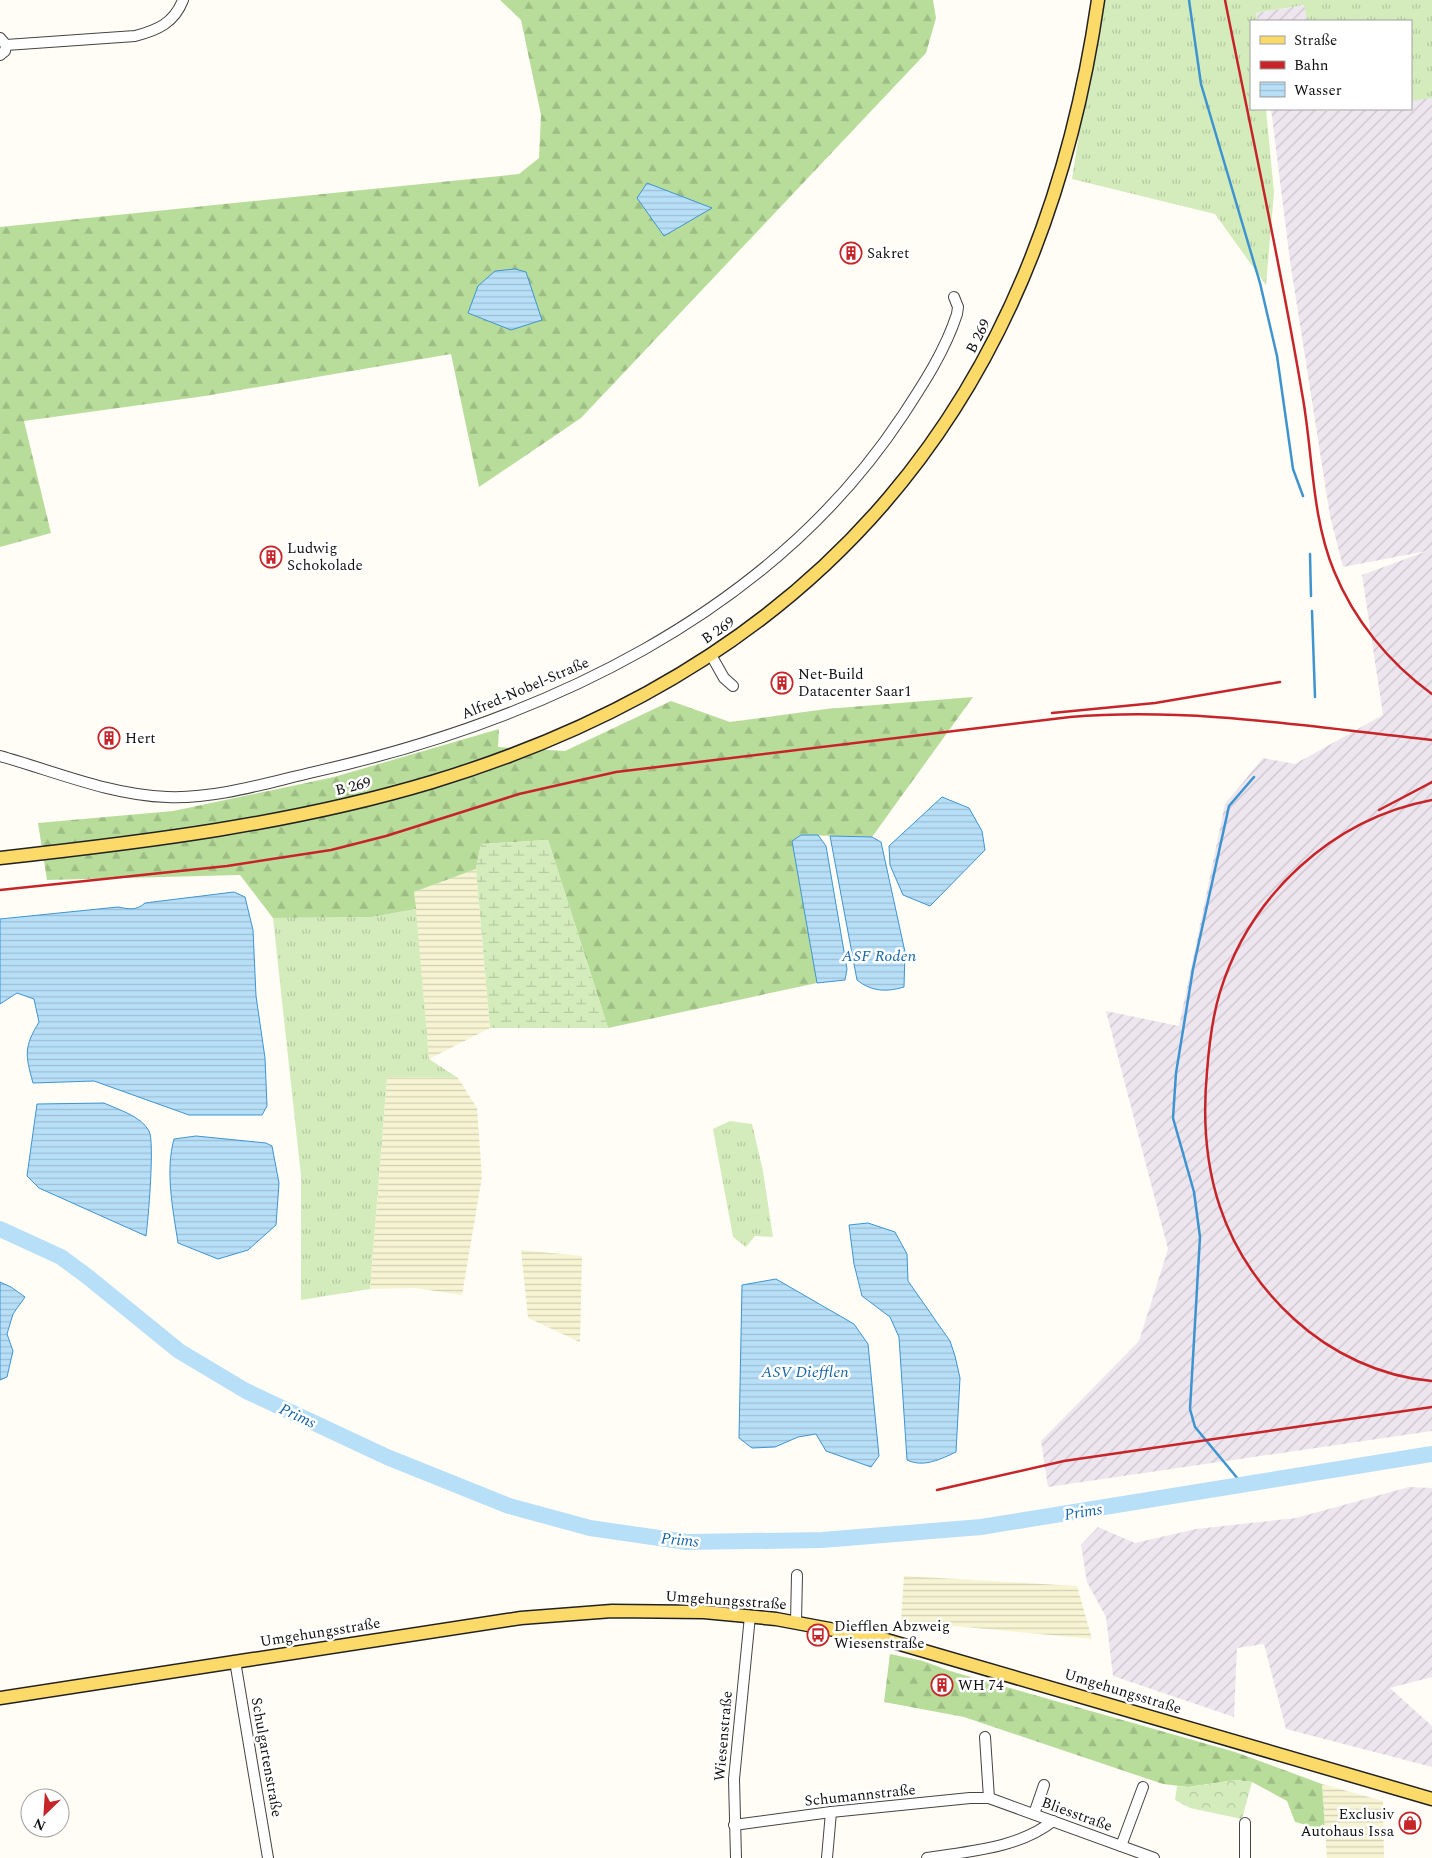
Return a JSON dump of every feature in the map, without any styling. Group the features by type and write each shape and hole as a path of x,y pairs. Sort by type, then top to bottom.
{"main road":[{"name":"B 269","path":"0,858 144,841 232,827 336,807 432,782 534,746 595,721 676,677 750,629 838,554 892,496 932,444 964,396 1006,317 1047,216 1074,121 1098,0"},
{"name":"Umgehungsstraße","path":"0,1698 511,1619 571,1613 668,1611 750,1616 796,1622 883,1638 1432,1799"}],"street":[{"path":"0,55 5,51 3,41 135,36 150,32 162,27 174,18 183,0"},
{"name":"Alfred-Nobel-Straße","path":"0,756 137,794 168,797 200,796 244,788 401,751 453,734 564,691 666,636 716,604 772,561 844,492 890,434 938,359 957,314 958,307 954,297"},
{"path":"712,654 724,678 733,686"},
{"path":"796,1574 796,1622"},
{"name":"Wiesenstraße","path":"736,1858 734,1779 750,1616"},
{"name":"Schulgartenstraße","path":"235,1661 268,1858"},
{"path":"985,1737 989,1798"},
{"path":"1034,1814 1044,1785"},
{"path":"1121,1846 1143,1787"},
{"name":"Schumannstraße","path":"734,1825 831,1812 970,1798 989,1798"},
{"name":"Bliesstraße","path":"989,1798 1121,1846 1140,1855 1154,1858"},
{"path":"827,1858 831,1812"},
{"path":"927,1858 1020,1840 1041,1830 1053,1821"},
{"path":"1245,1823 1245,1858"}],"shaded area":[{"path":"1305,5 1307,20 1257,20 1256,13"},
{"path":"1432,98 1432,1431 1048,1487 1041,1441 1139,1341 1168,1249 1106,1011 1179,1026 1225,804 1263,758 1295,764 1383,715 1362,575 1427,551 1343,567 1330,516 1290,261 1271,110 1412,110 1412,100"},
{"path":"476,869 490,1028 429,1059 414,892"},
{"path":"387,1077 458,1078 477,1108 482,1177 462,1295 416,1288 370,1289"},
{"path":"521,1250 582,1256 580,1342 528,1318"},
{"path":"1409,1487 1432,1488 1432,1677 1390,1688 1432,1726 1432,1767 1286,1729 1264,1644 1237,1648 1234,1717 1113,1676 1106,1617 1087,1582 1081,1545 1098,1527 1135,1543 1196,1529 1296,1518"},
{"path":"904,1576 1077,1586 1092,1639 901,1621"},
{"path":"1322,1784 1383,1801 1384,1858 1327,1858"}],"green space":[{"path":"500,0 933,0 936,18 926,53 581,418 479,487 451,354 205,396 24,421 51,533 0,547 0,227 519,174 539,158 541,115 521,20"},
{"path":"1100,0 1432,0 1432,98 1412,101 1412,20 1307,20 1304,5 1256,13 1257,20 1250,20 1250,110 1266,110 1274,193 1266,285 1215,214 1072,179"},
{"path":"973,697 872,837 801,835 792,841 817,983 608,1028 548,840 481,844 476,869 414,892 416,909 372,917 273,918 240,875 47,880 38,823 173,811 334,777 499,729 498,747 565,751 671,701 730,722 826,709"},
{"path":"548,840 608,1028 490,1028 476,869 481,844"},
{"path":"416,909 429,1059 458,1078 387,1077 370,1289 301,1300 301,1176 273,918 372,917"},
{"path":"730,1121 752,1124 763,1171 773,1237 755,1236 746,1247 733,1237 713,1129"},
{"path":"890,1654 923,1661 950,1671 1235,1752 1322,1784 1325,1830 1295,1822 1287,1801 1252,1782 1236,1780 1188,1787 1163,1784 964,1717 884,1702"},
{"path":"1236,1780 1252,1782 1242,1819 1190,1808 1175,1800 1177,1786 1188,1787"}],"water":[{"path":"647,183 712,208 664,236 637,198"},
{"path":"515,269 526,272 542,320 511,330 468,313 478,286 495,271"},
{"path":"942,797 969,808 982,831 985,850 930,906 903,895 890,865 889,846"},
{"name":"ASF Roden","path":"801,835 818,835 826,846 847,969 845,980 817,983 792,841"},
{"name":"ASF Roden","path":"830,836 872,837 881,842 905,952 904,987 880,990 868,987 857,980"},
{"path":"234,892 245,897 253,930 256,996 265,1058 267,1106 262,1115 189,1115 94,1081 33,1083 28,1065 27,1051 39,1022 34,999 17,993 0,1004 0,919 118,907 132,909 145,903"},
{"path":"104,1103 135,1117 149,1131 151,1138 151,1165 146,1236 39,1188 27,1176 37,1104"},
{"path":"196,1136 266,1143 272,1146 279,1183 276,1225 248,1250 218,1259 178,1243 171,1191 171,1151 174,1139"},
{"path":"868,1223 895,1232 907,1254 908,1281 950,1341 955,1356 960,1378 956,1452 932,1462 920,1463 907,1460 899,1337 890,1317 862,1296 854,1264 849,1225"},
{"name":"ASV Diefflen","path":"776,1279 854,1324 868,1344 879,1456 871,1467 826,1451 816,1434 798,1437 775,1447 752,1448 739,1438 742,1285"},
{"path":"0,1282 25,1297 13,1314 7,1334 13,1351 7,1377 0,1380"}],"waterway":[{"path":"1189,0 1201,84 1260,283 1277,356 1293,469 1303,496"},
{"path":"1310,554 1311,596"},
{"path":"1312,611 1315,697"},
{"path":"1243,1485 1195,1427 1190,1409 1200,1237 1194,1192 1173,1118 1176,1073 1193,969 1229,806 1254,777"},
{"name":"Prims","path":"0,1229 61,1257 179,1351 246,1391 387,1457 509,1506 590,1528 687,1542 822,1540 981,1527 1432,1454"}],"railway":[{"path":"1225,0 1293,344 1306,415 1317,506 1326,550 1342,589 1362,623 1401,669 1432,694"},
{"path":"1052,713 1155,703 1280,682"},
{"path":"0,890 227,866 331,850 386,836 519,794 616,772 1070,717 1115,715 1206,716 1297,724 1432,740"},
{"path":"1379,810 1432,782"},
{"path":"1432,800 1395,810 1361,824 1329,844 1300,867 1274,894 1252,924 1234,957 1220,992 1210,1042 1205,1107 1211,1175 1220,1206 1232,1237 1248,1266 1269,1293 1308,1331 1340,1353 1376,1369 1413,1379 1432,1381"},
{"path":"937,1490 1064,1461 1432,1407"}],"place":[{"name":"Sakret","path":"851,253"},
{"name":"Ludwig Schokolade","path":"271,557"},
{"name":"Net-Build Datacenter Saar1","path":"782,683"},
{"name":"Hert","path":"109,738"},
{"name":"Diefflen Abzweig Wiesenstraße","path":"818,1635"},
{"name":"WH 74","path":"942,1685"},
{"name":"Exclusiv Autohaus Issa","path":"1410,1823"}]}
